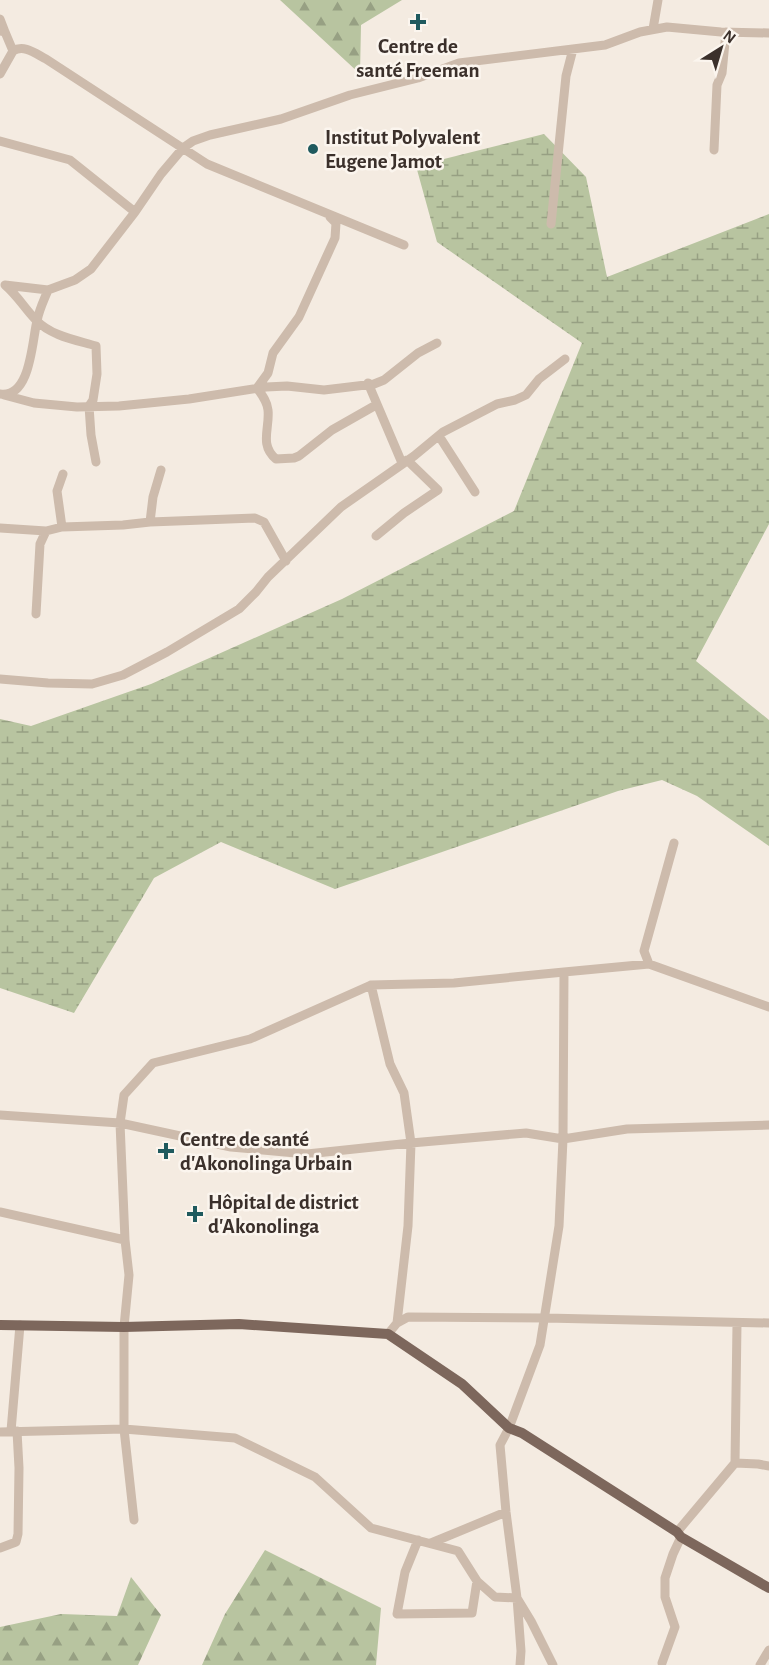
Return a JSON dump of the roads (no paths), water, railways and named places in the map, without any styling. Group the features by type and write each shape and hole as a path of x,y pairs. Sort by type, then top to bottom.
{"main road":[{"path":"0,1325 124,1327 239,1324 388,1334 462,1384 509,1428 522,1433 679,1535 769,1588"}],"street":[{"path":"653,29 658,0"},
{"path":"0,19 3,32 13,51"},
{"path":"3,285 48,290 75,280 91,269 135,212 160,174 183,148 193,141 210,135 281,119 350,95 418,78 459,63 605,45 640,32 667,27 769,33"},
{"path":"714,150 717,85 722,73 726,32"},
{"path":"0,74 13,51 26,49 46,59 207,164 404,245"},
{"path":"551,224 566,76 573,49"},
{"path":"0,141 70,160 135,212"},
{"path":"257,388 268,373 273,353 298,317 335,238 336,224 325,213"},
{"path":"3,285 20,298 37,321 50,331 96,346 97,374 93,400 89,406 96,462"},
{"path":"2,395 17,389 26,374 37,321 48,290"},
{"path":"2,395 34,403 119,406 257,388 287,386 324,390 384,381 418,353 437,343"},
{"path":"0,679 92,684 123,675 239,609 268,577 341,507 439,436 497,404 526,395 539,379 565,359"},
{"path":"368,383 376,405 405,462 438,490 376,536"},
{"path":"257,388 268,409 266,447 276,459 298,456 332,430 376,405"},
{"path":"439,436 475,492"},
{"path":"150,522 153,497 161,470"},
{"path":"62,527 57,492 63,474"},
{"path":"0,528 46,531 62,527 150,522 261,520 286,561"},
{"path":"36,614 40,544 46,531"},
{"path":"649,964 644,951 674,843"},
{"path":"134,1520 124,1429 124,1327 129,1275 120,1124 124,1095 153,1064 250,1039 371,985 454,983 649,964 769,1007"},
{"path":"519,1665 517,1599 500,1445 509,1428 540,1345 560,1226 564,972"},
{"path":"371,985 390,1064 404,1093 411,1143 408,1226 396,1323"},
{"path":"0,1115 120,1124 231,1147 307,1154 526,1133 563,1139 627,1129 769,1125"},
{"path":"0,1212 126,1240"},
{"path":"388,1334 396,1323 408,1317 769,1323"},
{"path":"662,1663 675,1627 665,1597 665,1578 679,1535 735,1463 737,1324"},
{"path":"0,1548 16,1542 18,1534 19,1468 14,1431 20,1325"},
{"path":"0,1432 124,1429 235,1438 315,1477 372,1528 458,1551 477,1581 495,1597 517,1599"},
{"path":"735,1463 769,1466"},
{"path":"431,1543 506,1512"},
{"path":"418,1540 405,1572 397,1614 472,1612 477,1581"},
{"path":"517,1599 553,1665"},
{"path":"760,1665 769,1650"}],"place":[{"name":"Centre de santé Freeman","path":"418,22"},
{"name":"Institut Polyvalent Eugene Jamot","path":"313,149"},
{"name":"Centre de santé d'Akonolinga Urbain","path":"166,1151"},
{"name":"Hôpital de district d'Akonolinga","path":"195,1214"}]}
